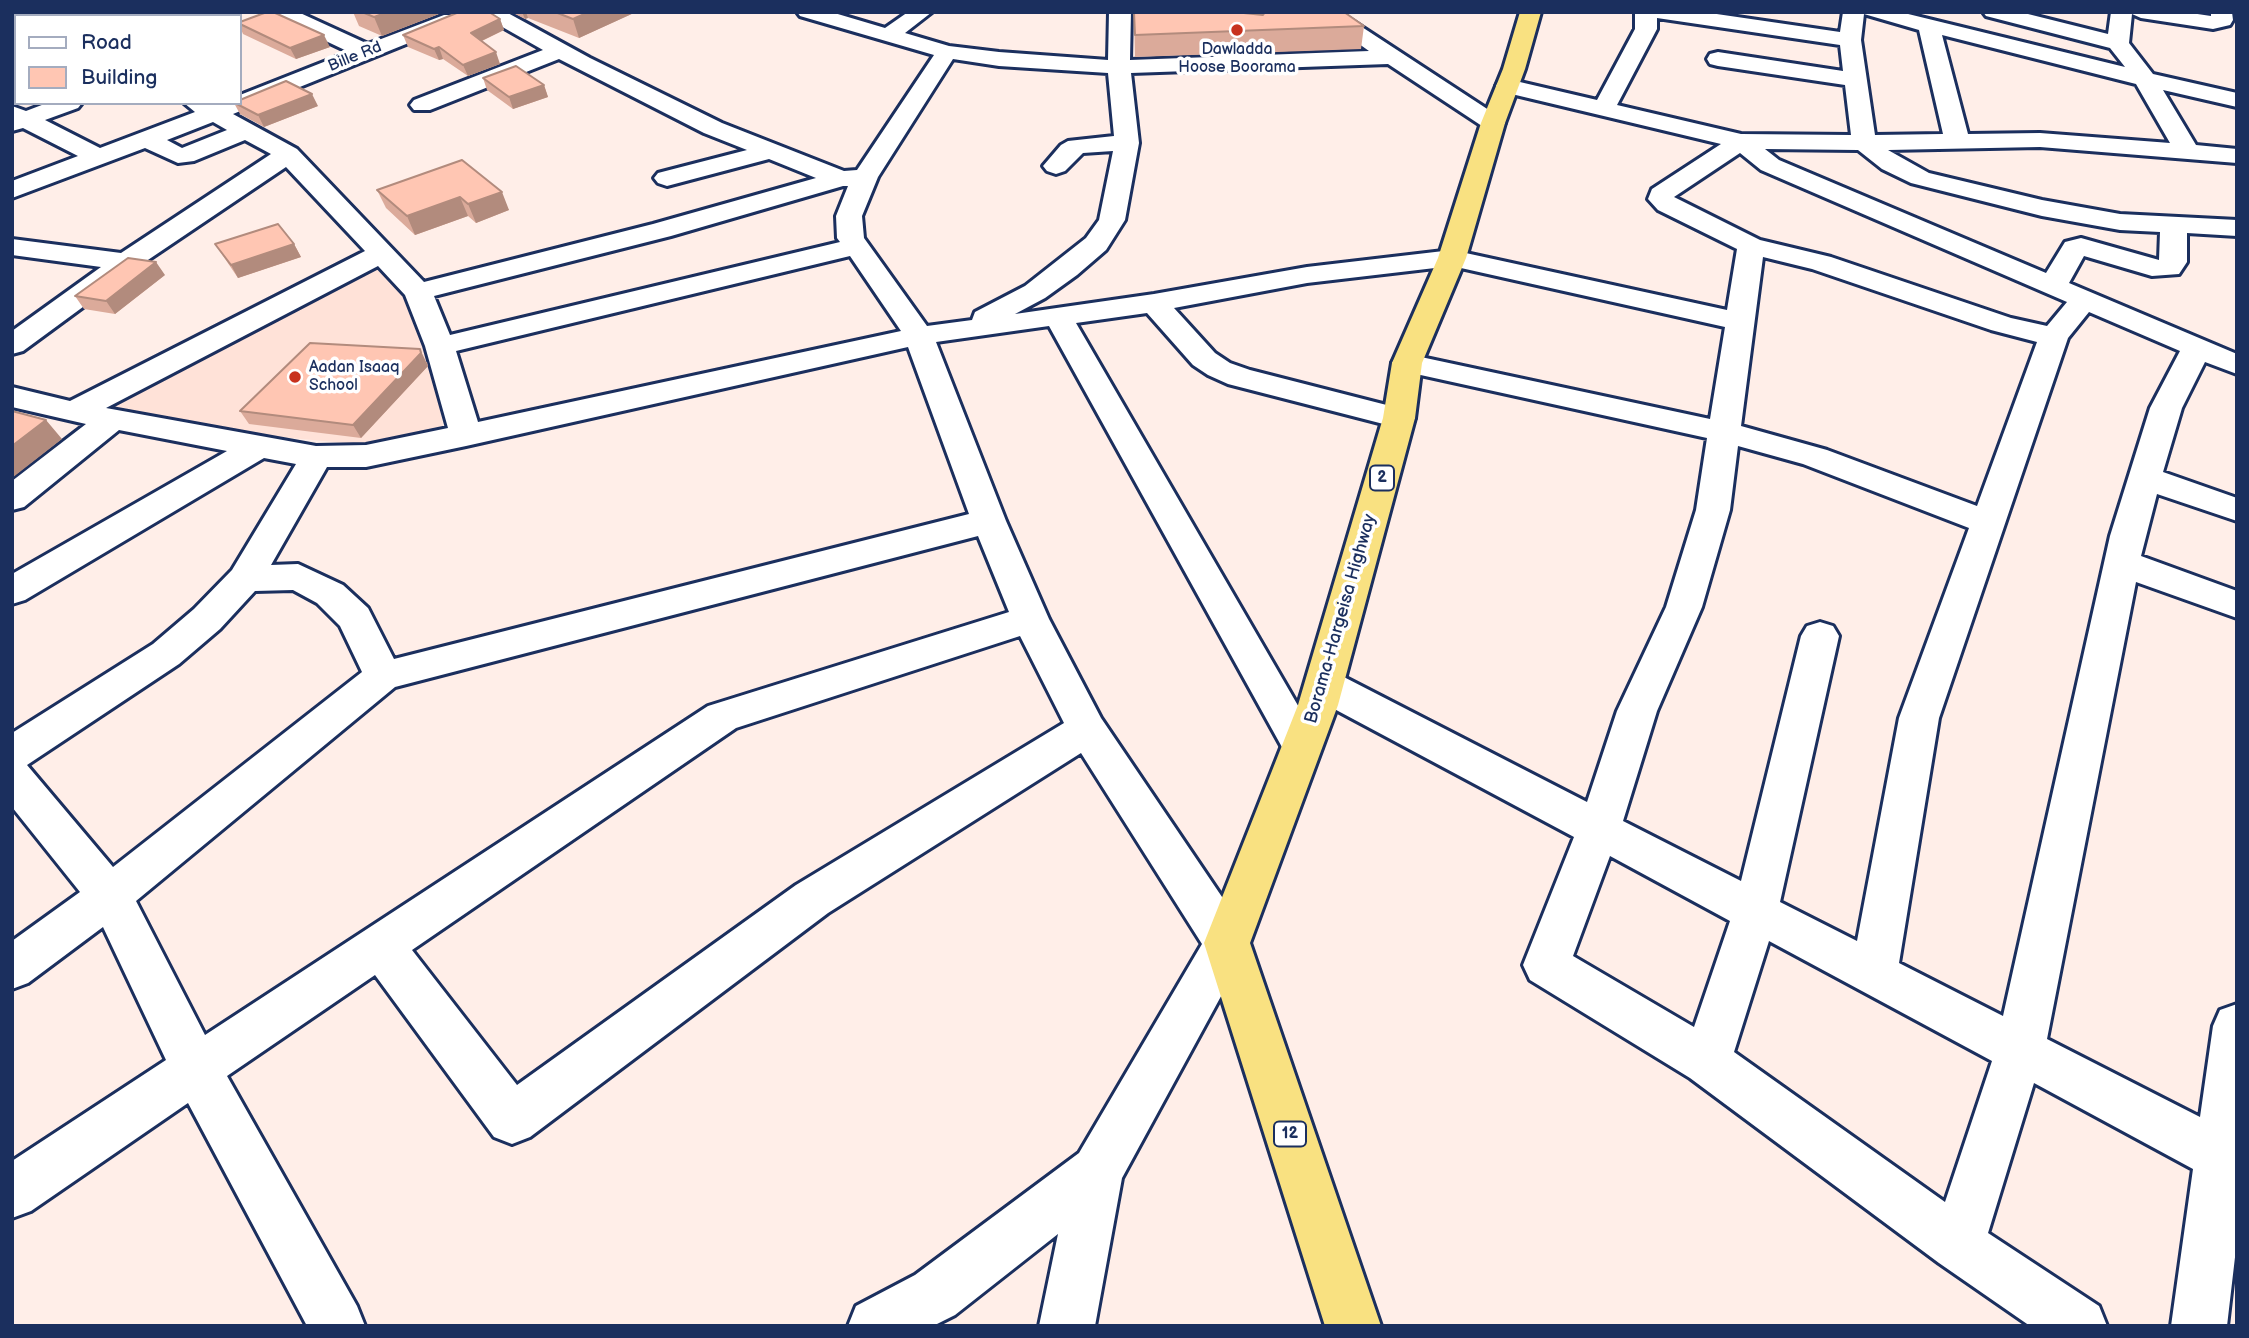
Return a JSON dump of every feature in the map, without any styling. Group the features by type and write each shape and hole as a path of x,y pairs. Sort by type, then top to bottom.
{"highway":[{"name":"Borama-Hargeisa Highway","path":"1227,943 1324,685 1399,418 1407,363 1452,258 1493,123 1531,12"},
{"name":"12","path":"1227,943 1353,1326"}],"street":[{"path":"280,12 367,52"},
{"name":"Bille Rd","path":"242,98 470,12"},
{"path":"490,12 713,128 853,178"},
{"path":"887,36 922,12"},
{"path":"961,330 1035,292 1096,244 1112,220 1127,143 1119,67 1120,12"},
{"path":"1324,12 1356,24 1390,57 1493,123"},
{"path":"1604,108 1646,29 1646,12"},
{"path":"1657,12 1850,40"},
{"path":"1854,12 1850,40 1864,143 1891,164 1910,173 1960,188 2042,208 2120,222 2237,228"},
{"path":"1873,12 2237,100"},
{"path":"1993,12 2118,43 2145,79 2186,150"},
{"path":"2118,43 2122,12"},
{"path":"2141,12 2213,23 2222,20 2221,12"},
{"path":"813,13 947,52 999,59 1119,67 1390,57"},
{"path":"320,31 345,22"},
{"path":"1929,27 1957,140"},
{"path":"422,104 561,51"},
{"path":"947,52 853,178 849,216 851,238 919,336 989,521 1030,619 1087,729 1227,943 1097,1171 1067,1326"},
{"path":"1718,59 1856,80"},
{"path":"1507,86 1741,141 1864,143 2040,140 2237,156"},
{"path":"16,119 63,105"},
{"path":"223,105 249,130 288,154 418,292 440,346 466,436"},
{"name":"Bille Rd","path":"12,190 223,105"},
{"path":"16,119 98,157"},
{"path":"146,138 178,156 185,156 249,130"},
{"path":"1741,141 1661,194 1661,199 1751,246 1821,263 2001,324 2054,337"},
{"path":"1741,141 1770,165 2237,365"},
{"path":"1056,166 1077,146 1127,143"},
{"path":"667,178 772,151"},
{"path":"12,345 126,262 288,154"},
{"path":"418,292 853,178"},
{"path":"1874,973 1919,718 2069,293 2075,248 2081,246 2152,268 2169,268 2173,262 2174,225"},
{"path":"1751,246 1713,510 1684,607 1637,711 1599,829 1546,965 1707,1061 1958,1244 2079,1326"},
{"path":"12,247 126,262"},
{"path":"440,346 855,247"},
{"path":"74,412 381,254"},
{"path":"12,397 74,412 316,457 366,456 919,336 1059,318 1307,275 1452,258 1739,321"},
{"path":"1154,303 1204,359 1219,369 1239,377 1399,418"},
{"path":"1059,318 1302,747"},
{"path":"1958,1244 2020,1050 2122,564 2166,408 2196,349"},
{"path":"1407,363 1724,432 1815,457 1987,522"},
{"path":"12,499 113,419"},
{"path":"12,591 258,447"},
{"path":"12,754 166,654 207,619 245,579 316,457"},
{"path":"2145,478 2237,510"},
{"path":"12,968 110,896 268,765 383,676 989,521"},
{"path":"2122,564 2237,606"},
{"path":"245,579 298,578 330,594 355,618 383,676"},
{"path":"12,1192 722,717 1030,619"},
{"path":"1707,1061 1756,911 1820,636"},
{"path":"1324,685 2229,1160"},
{"path":"381,946 512,1119 812,899 1087,729"},
{"path":"12,777 110,896 196,1069 337,1326"},
{"path":"2199,1326 2229,1160 2237,1026"},
{"path":"876,1326 935,1295 1097,1171"}],"shaded area":[{"name":"Aadan Isaaq School","path":"374,262 407,296 431,350 444,432 356,444 258,435 104,405"}],"building":[{"path":"273,12 324,35 290,48 242,25 242,21"},
{"path":"362,12 388,12 374,17"},
{"path":"459,12 489,12 500,19 471,33 496,52 463,65 439,47 434,49 403,35"},
{"path":"555,12 589,12 573,19"},
{"path":"1134,12 1234,12 1263,15 1265,12 1344,12 1364,26 1135,35"},
{"path":"516,66 544,85 509,97 483,78"},
{"path":"286,81 312,94 258,115 239,105 242,105 242,99"},
{"path":"462,160 502,192 468,204 460,197 407,216 377,190"},
{"path":"278,224 294,244 231,265 215,244"},
{"path":"128,258 156,262 106,301 75,296"},
{"path":"310,343 420,349 421,353 353,425 240,411"},
{"path":"12,411 46,420 12,446"}],"place":[{"name":"Dawladda Hoose Boorama","path":"1237,30"},
{"name":"Aadan Isaaq School","path":"295,377"}]}
